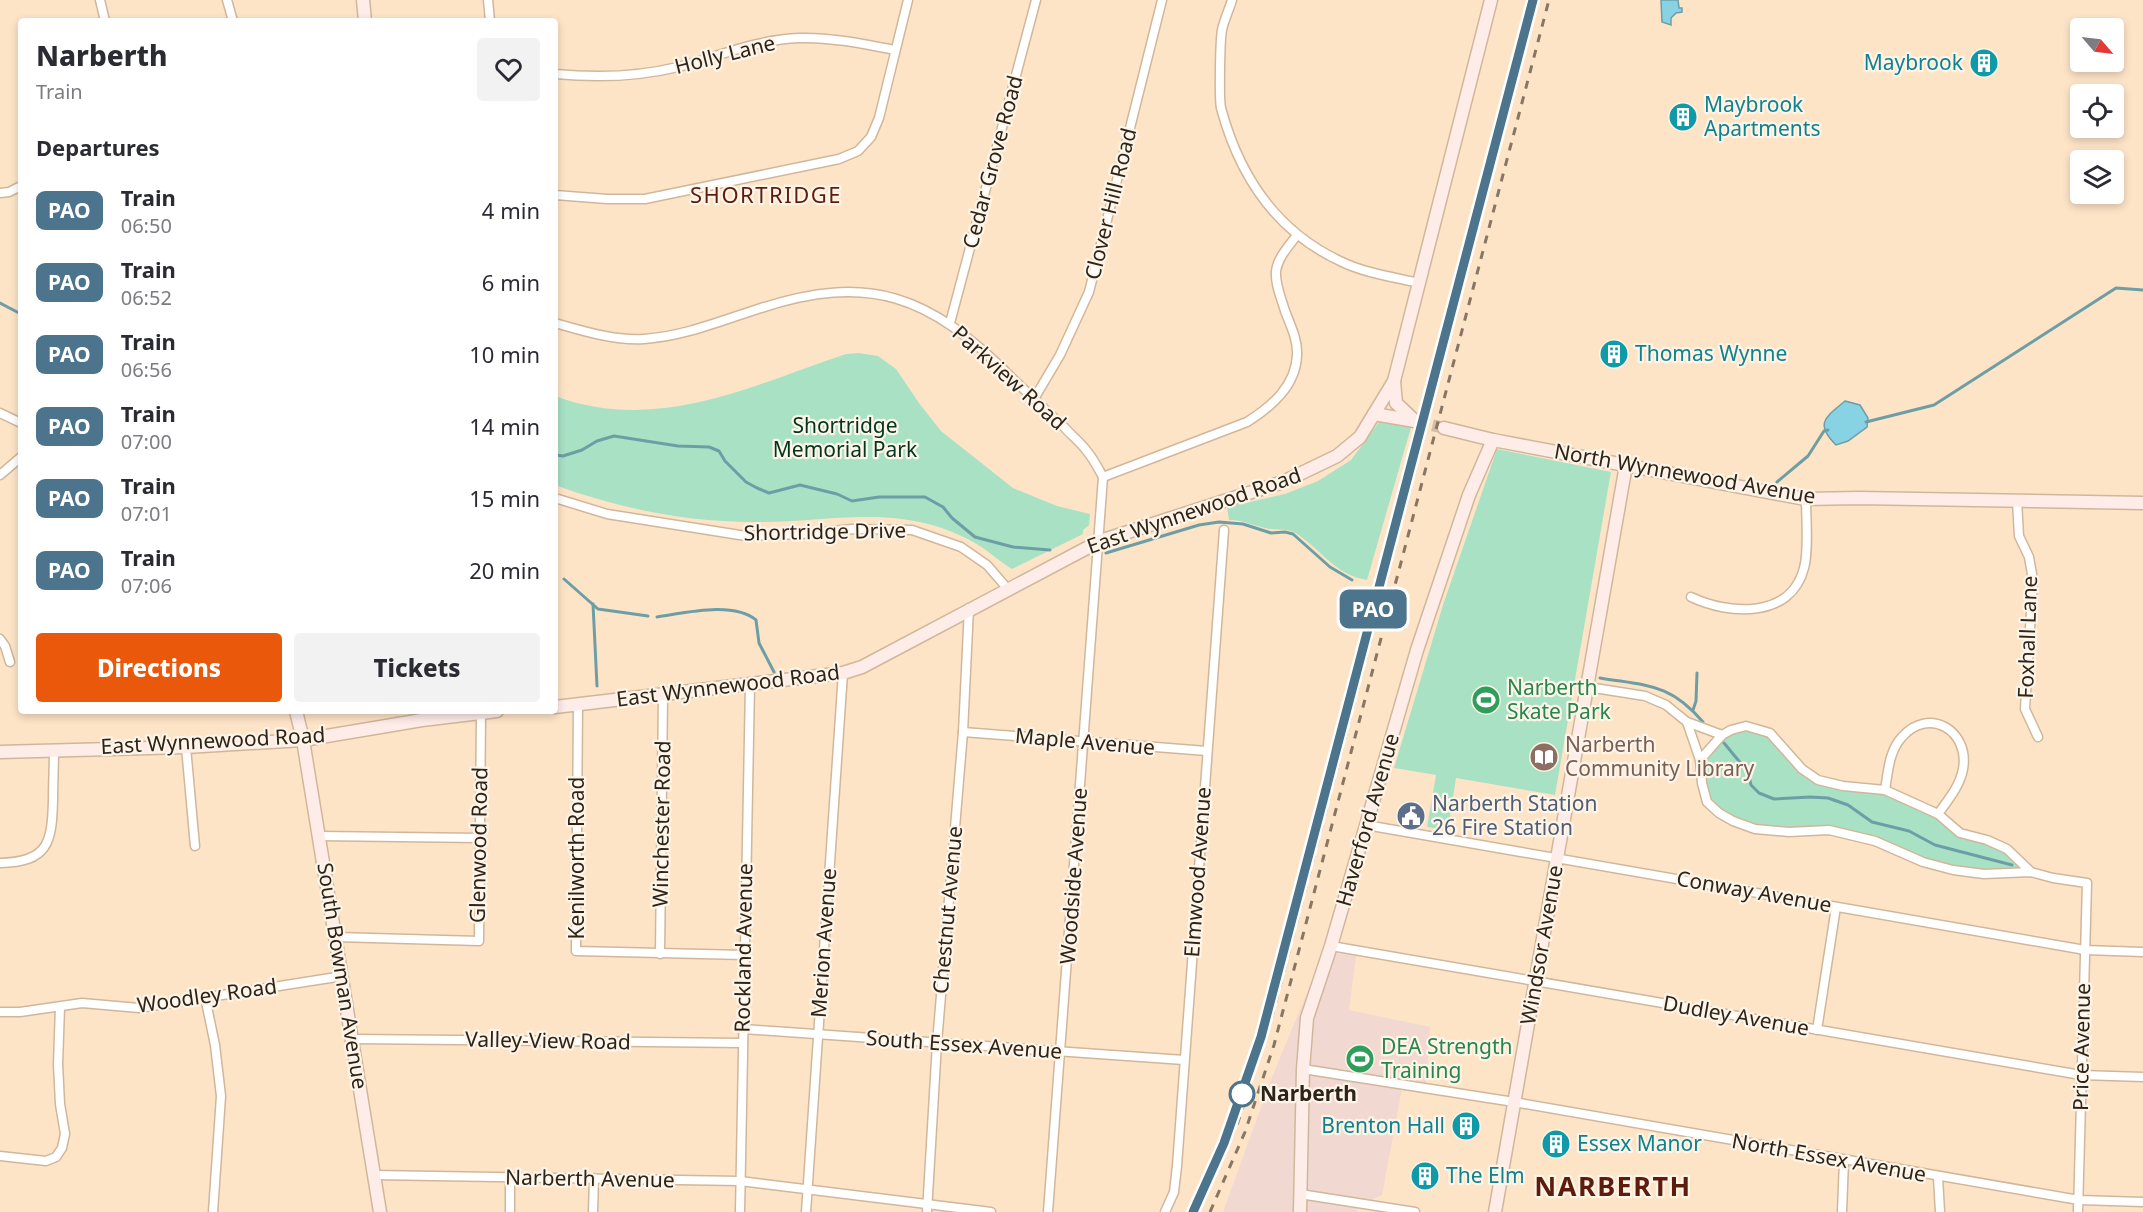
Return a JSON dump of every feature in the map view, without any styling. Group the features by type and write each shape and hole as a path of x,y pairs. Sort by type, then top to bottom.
{"street":[{"path":"100,0 104,18"},
{"path":"227,0 232,18"},
{"path":"363,0 365,18"},
{"path":"488,0 490,18"},
{"path":"558,195 645,199 839,159 858,151 871,137 879,118 908,0"},
{"name":"Cedar Grove Road","path":"950,323 1036,0"},
{"name":"Clover Hill Road","path":"1034,399 1060,355 1089,292 1162,0"},
{"path":"1232,0 1221,32 1221,107 1242,166 1267,205 1297,236 1341,262 1419,283"},
{"name":"East Wynnewood Road","path":"558,707 843,673 862,667 1007,588 1100,541 1283,482 1337,456 1360,437 1394,381 1491,0"},
{"name":"Holly Lane","path":"558,75 594,78 635,76 752,46 799,38 848,42 896,50"},
{"path":"0,193 18,188"},
{"path":"1100,541 1103,477 1247,422 1266,410 1283,392 1293,376 1298,354 1276,285 1276,269 1282,254 1297,236"},
{"name":"Parkview Road","path":"558,324 609,336 643,339 716,325 796,298 832,292 861,291 898,297 950,323 980,346 1087,450 1103,477"},
{"path":"1374,414 1415,421 1396,403 1394,381"},
{"path":"0,413 18,422"},
{"name":"North Wynnewood Avenue","path":"1444,428 1494,440 1806,499 2143,503"},
{"name":"Haverford Avenue","path":"1300,1212 1303,1069 1307,1018 1331,945 1417,651 1470,495 1494,440"},
{"path":"0,475 18,460"},
{"name":"Windsor Avenue","path":"1495,1212 1626,465"},
{"name":"Shortridge Drive","path":"558,499 607,514 746,536 852,529 912,530 961,547 987,565 1007,588"},
{"path":"1691,597 1709,605 1750,610 1768,607 1787,597 1798,584 1805,567 1806,499"},
{"name":"Foxhall Lane","path":"2017,501 2019,536 2029,557 2033,580 2025,709 2038,737"},
{"name":"Elmwood Avenue","path":"1166,1212 1174,1192 1175,1182 1224,530"},
{"name":"Woodside Avenue","path":"1048,1212 1100,541"},
{"name":"Chestnut Avenue","path":"927,1208 963,732 969,609"},
{"path":"0,639 10,662"},
{"name":"Merion Avenue","path":"806,1212 843,673"},
{"name":"Rockland Avenue","path":"740,1212 750,684"},
{"path":"1588,687 1645,696 1666,705 1687,722 1722,735"},
{"name":"Winchester Road","path":"660,954 663,694"},
{"name":"Kenilworth Road","path":"578,705 576,951 744,955"},
{"name":"South Bowman Avenue","path":"297,714 336,937 380,1212"},
{"name":"East Wynnewood Road","path":"0,752 186,747 303,740 421,715 451,714"},
{"name":"Glenwood Road","path":"336,937 479,941 481,714"},
{"path":"1687,722 1700,760 1702,783 1707,802 1719,813 1748,826 1789,832 1829,830 1875,841 1923,862 1953,870 1984,874 2031,872"},
{"path":"1885,790 1894,750 1901,738 1913,727 1926,723 1944,725 1956,734 1964,754 1963,770 1955,791 1938,814"},
{"path":"1700,760 1722,735 1746,726 1770,733 1802,770 1818,780 1843,786 1885,790 1938,814 1960,832 2007,849 2031,872"},
{"name":"Maple Avenue","path":"963,732 1207,752"},
{"path":"186,747 195,846"},
{"path":"0,863 33,857 47,843 52,828 54,749"},
{"name":"Conway Avenue","path":"1366,825 2085,950 2143,952"},
{"path":"319,836 480,838"},
{"name":"Price Avenue","path":"2031,872 2087,883 2078,1212"},
{"path":"1818,1030 1836,907"},
{"name":"Dudley Avenue","path":"1331,945 2081,1075 2143,1077"},
{"name":"Woodley Road","path":"0,1012 20,1012 81,1004 102,1004 133,1009 342,976"},
{"path":"206,997 215,1046 220,1096 213,1212"},
{"path":"0,1156 46,1161 56,1157 62,1148 65,1134 60,1104 58,1064 60,1007"},
{"name":"South Essex Avenue","path":"743,1029 1185,1060"},
{"name":"Valley-View Road","path":"353,1039 742,1043"},
{"name":"North Essex Avenue","path":"1303,1069 1514,1102 2079,1200 2143,1202"},
{"path":"1842,1212 1844,1160"},
{"name":"Narberth Avenue","path":"374,1175 740,1181 806,1188 927,1208 990,1212"},
{"path":"1938,1177 1940,1212"},
{"path":"510,1178 510,1212"},
{"path":"593,1212 594,1178"},
{"path":"1300,1194 1415,1212"}],"shaded area":[{"path":"1324,952 1356,956 1349,1010 1430,1027 1426,1083 1404,1078 1382,1195 1358,1206 1357,1212 1223,1212 1272,1077"}],"green space":[{"name":"Shortridge Memorial Park","path":"859,353 878,356 896,369 941,431 1013,488 1057,506 1090,514 1089,525 1083,530 1083,534 1012,569 962,536 932,525 904,519 863,517 781,522 708,520 630,508 558,486 558,397 593,406 630,410 667,408 739,391 846,354"},
{"path":"1382,418 1412,424 1367,580 1338,568 1293,532 1229,520 1227,507 1285,494 1318,481 1351,460"},
{"path":"1497,449 1611,472 1555,795 1456,778 1448,830 1427,827 1436,775 1394,768 1443,605"},
{"path":"1746,726 1770,733 1818,780 1885,790 1938,814 1960,832 2007,849 2031,872 1953,870 1875,841 1829,830 1755,829 1707,802 1700,760 1722,735"}],"water":[{"path":"1661,0 1678,0 1679,8 1682,8 1682,12 1676,13 1671,18 1671,25 1662,22"},
{"path":"1845,401 1860,405 1868,418 1867,427 1848,441 1836,445 1825,431 1825,421"}],"waterway":[{"path":"1866,422 1934,405 2116,288 2143,290"},
{"path":"0,303 18,312"},
{"path":"1777,482 1808,456 1824,431 1828,430"},
{"path":"558,455 582,450 597,441 614,436 678,446 709,447 719,451 725,461 746,482 769,493 800,485 837,494 852,501 879,497 925,497 943,507 952,518 975,537 1013,547 1050,550"},
{"path":"1106,553 1199,525 1219,522 1243,524 1271,533 1293,534 1330,567 1352,580"},
{"path":"564,579 598,609 648,616"},
{"path":"593,604 597,686"},
{"path":"657,617 708,610 735,611 746,614 756,620 759,643 774,672"},
{"path":"1693,710 1696,701 1697,673"},
{"path":"1600,678 1645,685 1669,693 1691,709 1703,722"},
{"path":"1724,743 1748,772 1751,785 1759,793 1774,799 1828,798 1848,805 1872,822 1909,831 1935,845 2012,865"}],"tunnel":[{"path":"1415,421 1444,428"}],"railway":[{"path":"1198,1212 1238,1122 1273,1013 1538,0"},
{"path":"1210,1212 1245,1132 1274,1045 1549,0"}],"train":[{"name":"PAO","path":"1193,1212 1224,1143 1261,1037 1533,0"}],"place":[{"name":"Maybrook","path":"1984,63"},
{"name":"Maybrook Apartments","path":"1683,117"},
{"name":"Thomas Wynne","path":"1614,354"},
{"name":"Narberth Skate Park","path":"1486,700"},
{"name":"Narberth Community Library","path":"1544,757"},
{"name":"Narberth Station 26 Fire Station","path":"1411,816"},
{"name":"DEA Strength Training","path":"1360,1059"},
{"name":"Narberth","path":"1242,1094"},
{"name":"Brenton Hall","path":"1466,1126"},
{"name":"Essex Manor","path":"1556,1144"},
{"name":"The Elm","path":"1425,1176"}],"district":[{"name":"SHORTRIDGE","path":"766,195"},
{"name":"NARBERTH","path":"1613,1187"}]}
